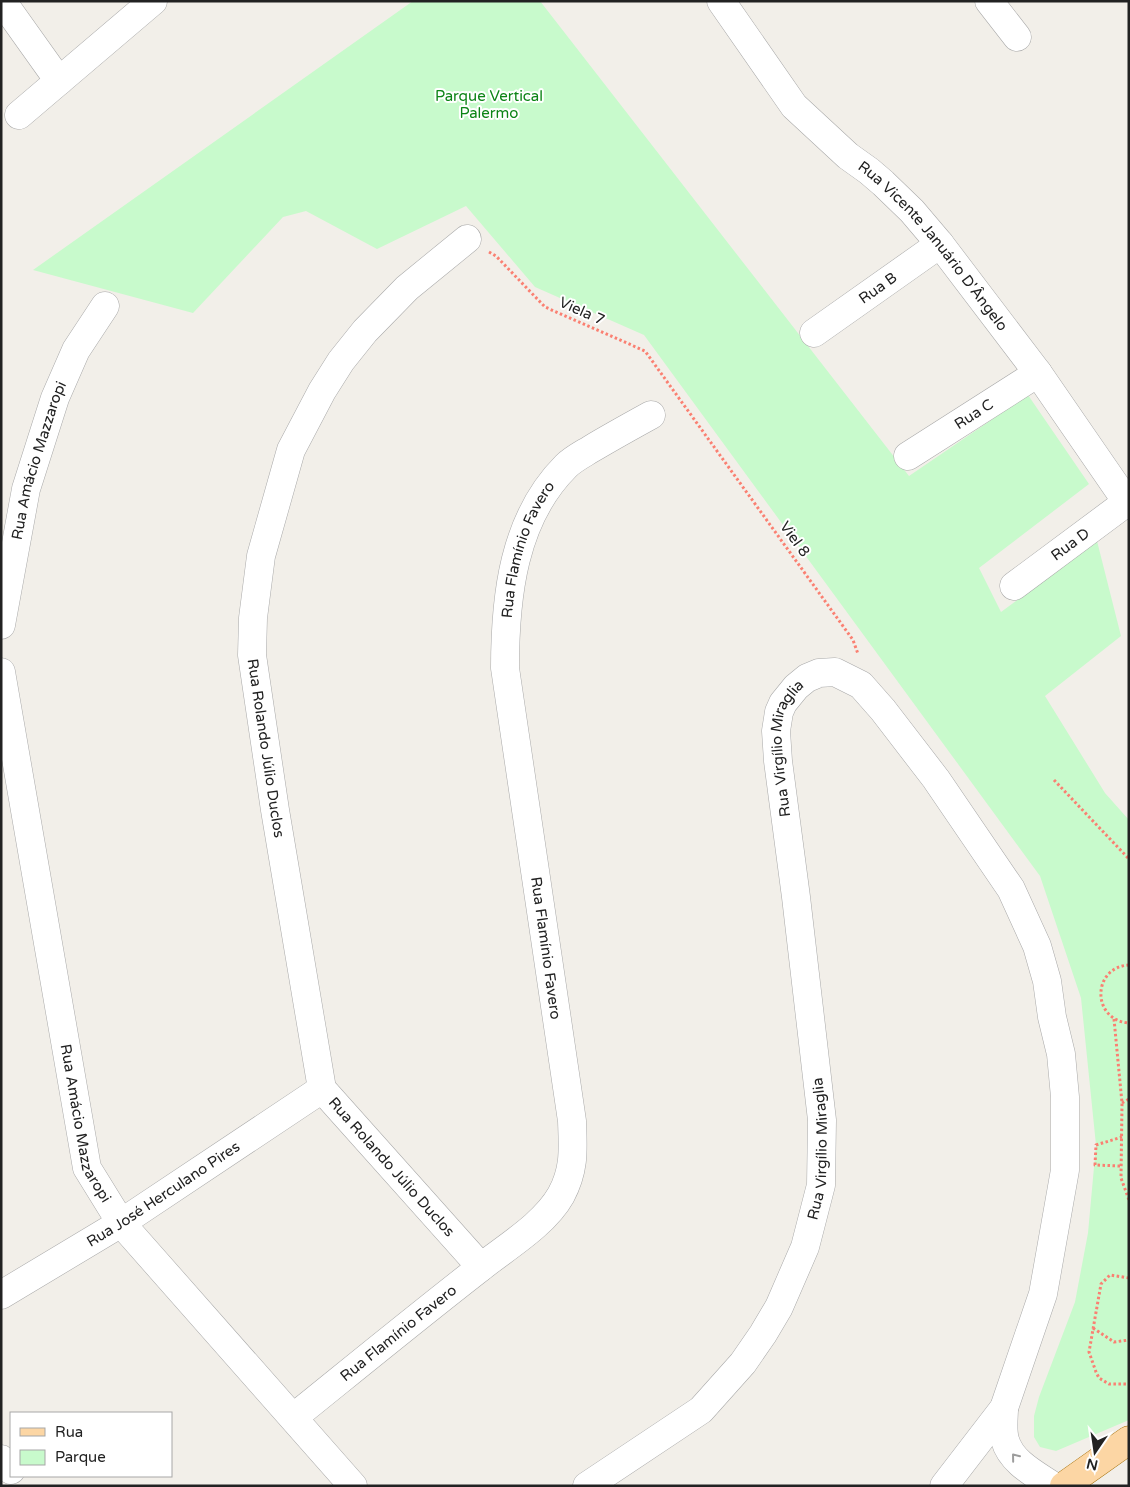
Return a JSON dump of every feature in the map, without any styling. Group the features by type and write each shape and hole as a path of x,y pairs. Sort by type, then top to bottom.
{"main road":[{"path":"1064,1486 1129,1440"}],"street":[{"path":"2,1 59,81"},
{"path":"19,115 153,1"},
{"name":"Rua Vicente Januário D'Ângelo","path":"720,1 794,106 848,156 883,183 912,211 940,244 1038,373 1128,503"},
{"path":"989,1 1017,37"},
{"name":"Rua Rolando Júlio Duclos","path":"467,239 407,288 364,331 341,361 322,391 291,450 261,556 253,618 252,655 275,810 322,1089 481,1267"},
{"name":"Rua B","path":"814,333 940,244"},
{"name":"Rua Amácio Mazzaropi","path":"1,625 26,489 55,398 76,350 105,306"},
{"name":"Rua C","path":"908,456 1038,373"},
{"name":"Rua Flamínio Favero","path":"294,1417 523,1235 551,1208 568,1180 573,1152 570,1112 505,668 505,630 509,588 528,521 542,496 567,465 606,440 651,415"},
{"name":"Rua D","path":"1014,586 1128,503"},
{"name":"Rua Amácio Mazzaropi","path":"1,672 8,741 88,1168 121,1223 353,1486"},
{"name":"Rua Virgílio Miraglia","path":"587,1486 701,1410 742,1363 763,1334 779,1307 806,1247 821,1185 822,1120 778,761 776,723 779,712 790,694 807,678 835,672 861,685 871,695 936,779 1011,889 1037,946 1061,1054 1065,1098 1065,1170 1044,1294 1004,1408 944,1486"},
{"name":"Rua José Herculano Pires","path":"1,1295 121,1223 322,1089"},
{"name":"Rua Virgílio Miraglia","path":"1004,1408 1004,1439 1010,1452 1019,1463 1053,1486"},
{"path":"1,1459 10,1469"}],"path":[{"name":"Viela 7","path":"467,239 496,256 546,307 645,351 684,404"},
{"name":"Viel 8","path":"684,404 853,640 871,695"},
{"path":"1054,780 1129,859"},
{"path":"1129,965 1123,965 1106,976 1100,995 1102,1005 1107,1013 1114,1019 1129,1023"},
{"path":"1114,1019 1122,1103 1120,1166 1121,1178 1129,1200"},
{"path":"1122,1103 1129,1099"},
{"path":"1120,1166 1095,1165 1096,1145 1122,1137"},
{"path":"1129,1278 1110,1275 1101,1284 1089,1352 1099,1378 1109,1384 1129,1384"},
{"path":"1093,1328 1114,1342 1129,1340"}],"green space":[{"name":"Parque Vertical Palermo","path":"413,1 540,1 909,476 1028,395 1089,484 979,568 1001,612 1097,541 1121,636 1045,696 1105,793 1129,820 1129,1420 1056,1451 1040,1447 1034,1437 1034,1416 1039,1397 1075,1302 1088,1233 1096,1145 1081,998 1040,876 644,335 535,287 466,206 377,249 306,211 283,217 193,313 33,270"}]}
